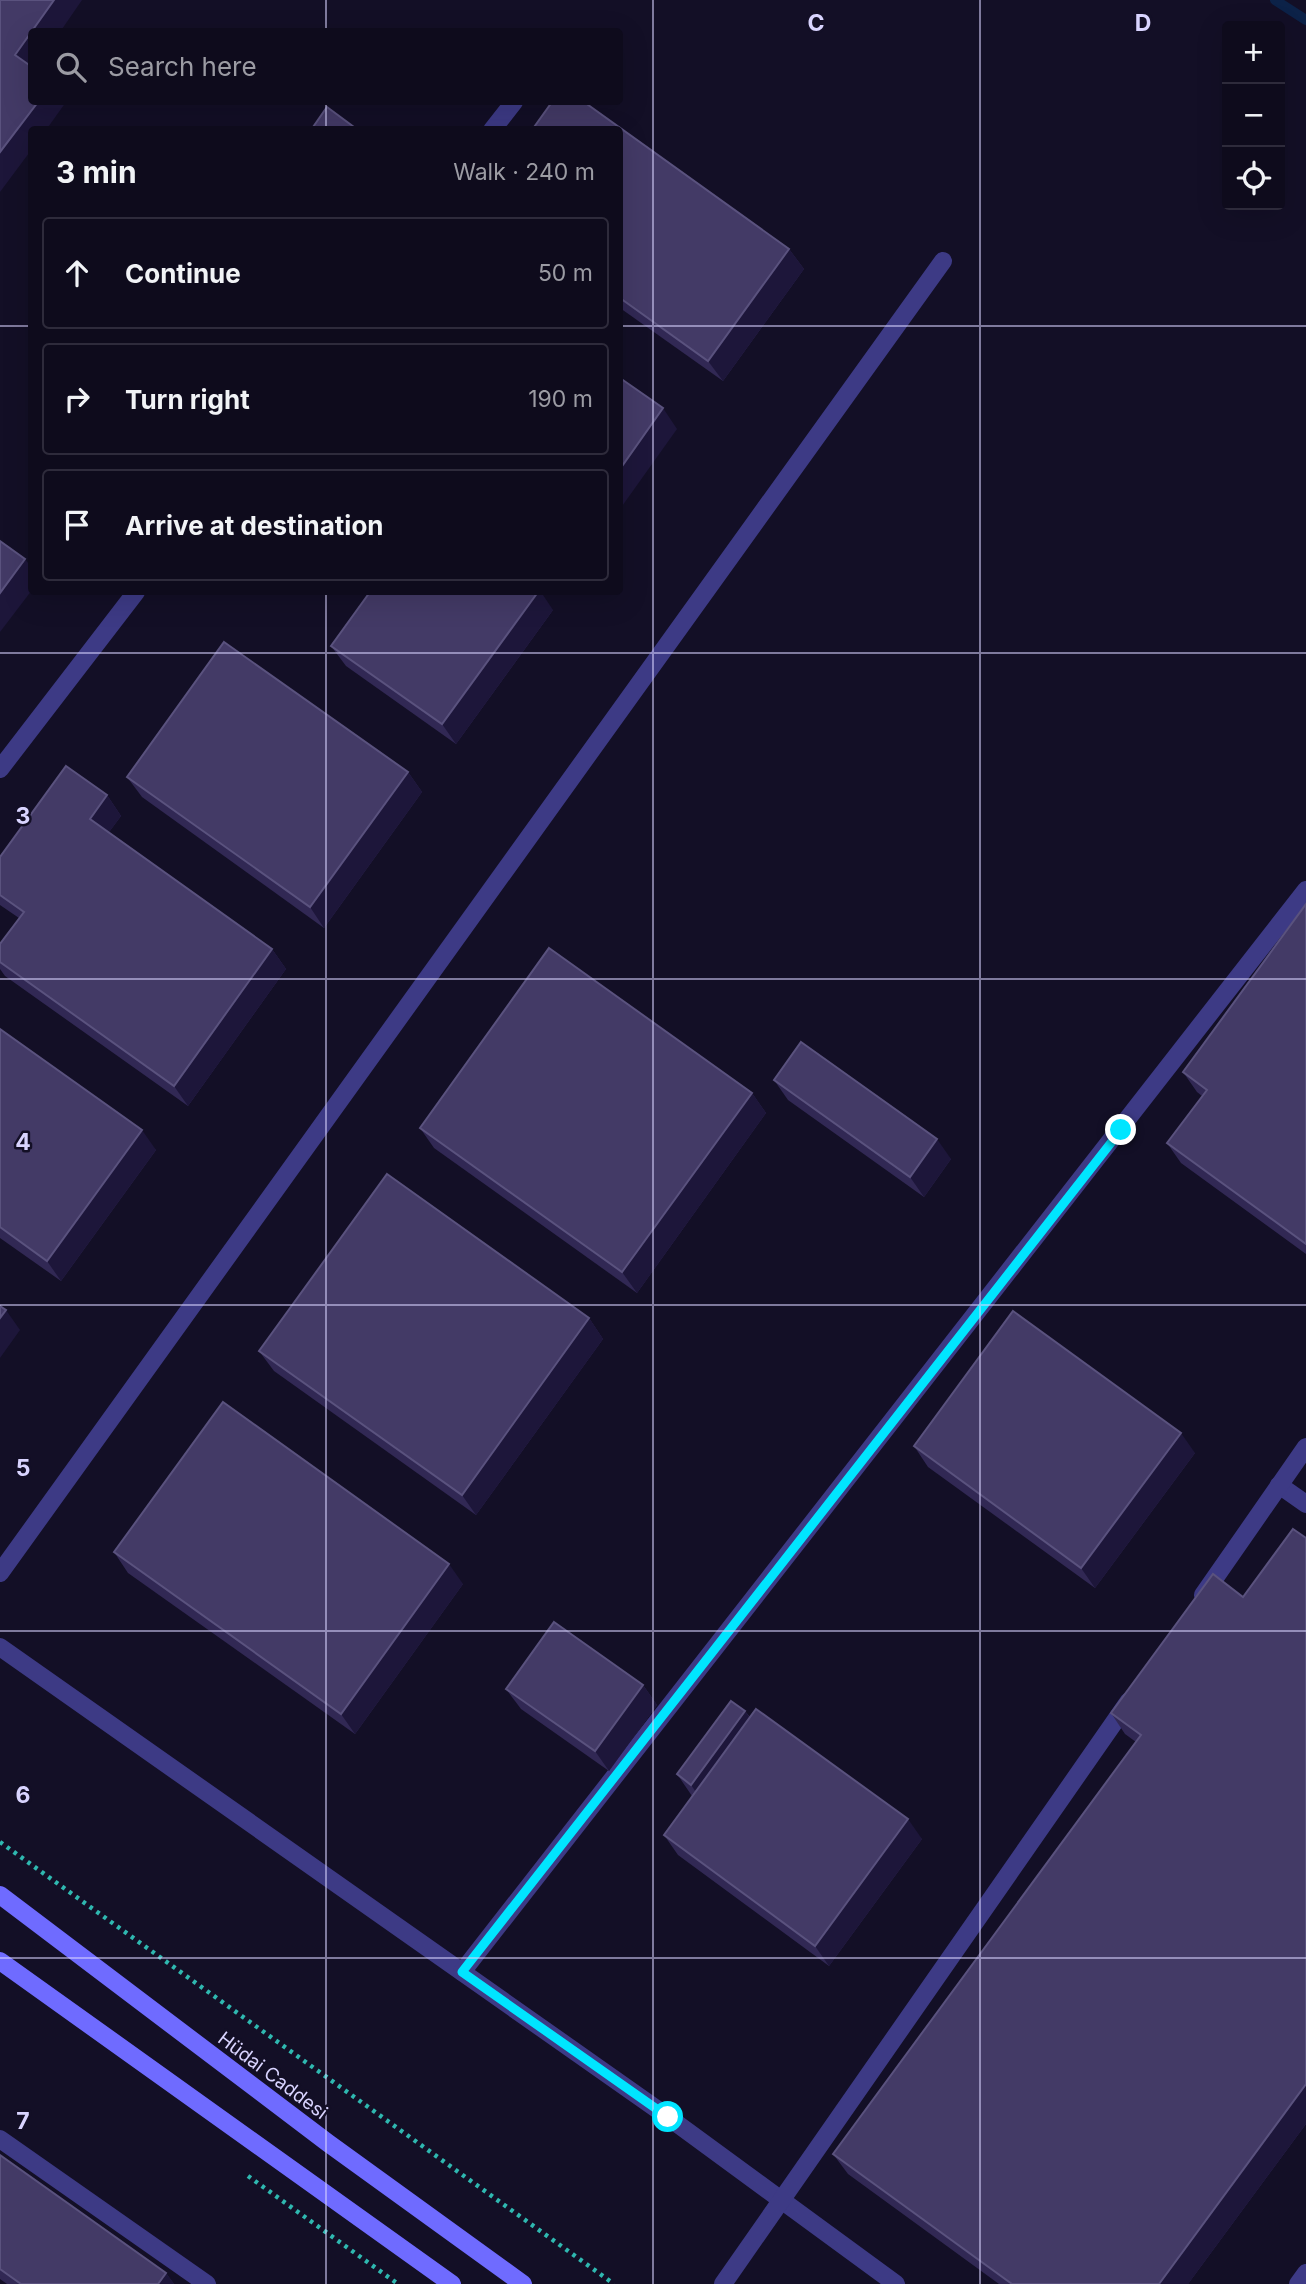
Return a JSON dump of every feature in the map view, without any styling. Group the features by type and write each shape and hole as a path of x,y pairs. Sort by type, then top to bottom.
{"street":[{"path":"495,126 512,105"},
{"path":"0,1573 943,261"},
{"path":"0,769 134,595"},
{"path":"462,1972 1306,890"},
{"path":"1192,1610 1306,1447"},
{"path":"1279,1485 1306,1504"},
{"path":"0,1647 462,1972 896,2284"},
{"path":"723,2284 1137,1690"},
{"name":"Hüdai Caddesi","path":"0,1895 328,2143 523,2284"},
{"path":"0,1961 452,2284"},
{"path":"0,2139 207,2284"},
{"path":"1298,2284 1306,2273"}],"path":[{"path":"0,1842 614,2284"}],"building":[{"path":"0,0 54,0 34,28 28,28 28,37 15,55 28,64 28,105 36,105 0,152"},
{"path":"550,105 588,105 617,126 535,126"},
{"path":"327,107 353,126 314,126"},
{"path":"623,130 789,249 708,361 623,300"},
{"path":"623,380 663,408 623,465"},
{"path":"0,541 25,559 0,593"},
{"path":"368,595 536,595 442,724 331,646"},
{"path":"224,642 408,772 310,907 127,777"},
{"path":"66,766 107,795 90,819 272,949 174,1086 0,962 0,944 24,912 0,895 0,857"},
{"path":"1306,904 1306,1244 1167,1143 1207,1090 1183,1072"},
{"path":"549,948 752,1093 622,1272 420,1128"},
{"path":"0,1029 142,1130 47,1261 0,1227"},
{"path":"801,1042 937,1139 910,1177 774,1080"},
{"path":"387,1174 589,1318 462,1495 259,1351"},
{"path":"0,1306 6,1310 0,1318"},
{"path":"1013,1311 1181,1433 1081,1568 914,1446"},
{"path":"223,1402 449,1564 341,1714 114,1552"},
{"path":"1293,1529 1306,1538 1306,2084 1159,2284 1012,2284 833,2154 1141,1735 1111,1713 1213,1574 1243,1597"},
{"path":"554,1622 643,1685 595,1751 506,1689"},
{"path":"731,1701 745,1711 691,1785 677,1774"},
{"path":"756,1709 908,1819 815,1946 664,1835"},
{"path":"0,2155 166,2273 158,2284 21,2284 0,2269"}],"waterway":[{"path":"1275,0 1306,20"}],"route":[{"path":"668,2117 462,1972 1121,1130"}]}
